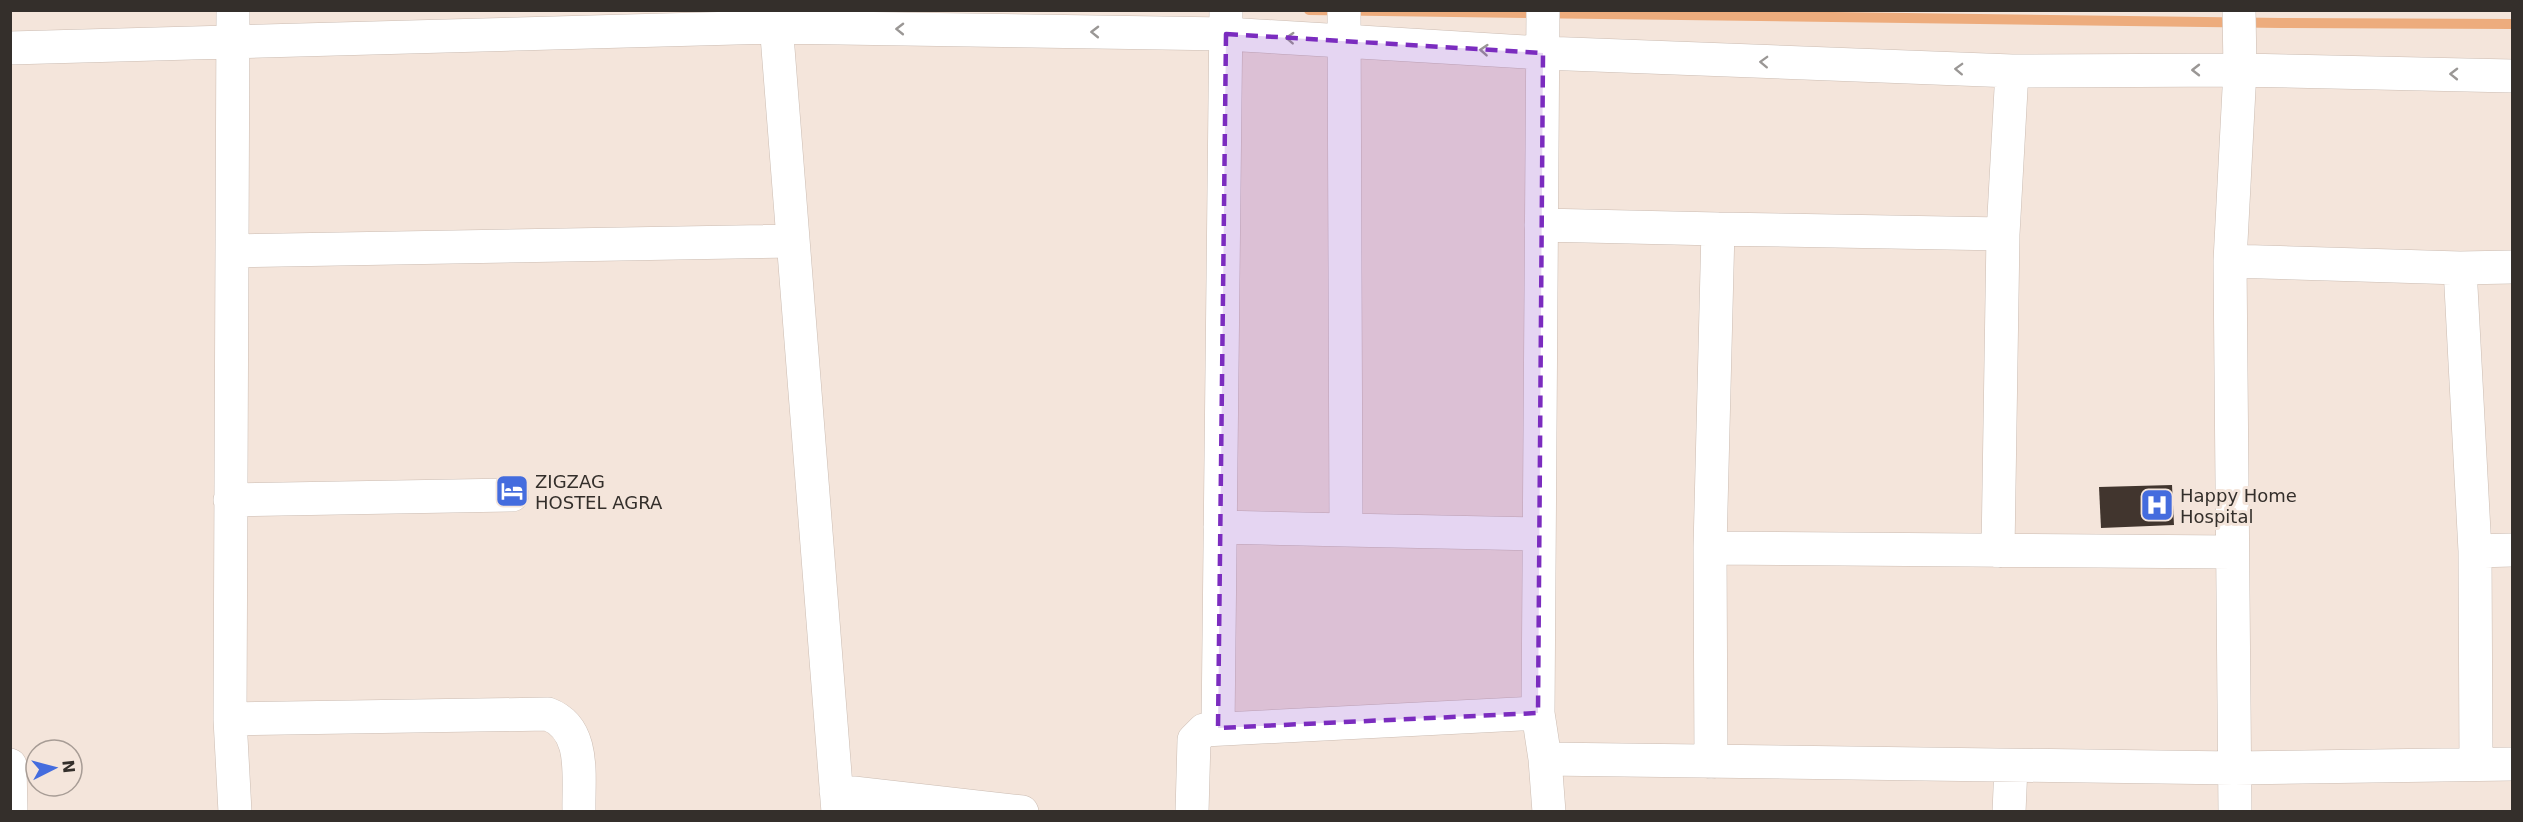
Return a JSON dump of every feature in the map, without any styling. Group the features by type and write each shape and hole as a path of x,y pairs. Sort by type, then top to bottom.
{"street":[{"path":"1543,10 1538,713 1545,759 1549,812"},
{"path":"2235,812 2230,261 2240,70 2239,10"},
{"path":"10,48 233,25 775,18 1226,22 1344,26 1543,48 2012,71 2240,70 2512,76"},
{"path":"775,18 837,801 1022,812"},
{"path":"1218,728 1226,22"},
{"path":"233,25 230,719 235,812"},
{"path":"1344,26 1346,530"},
{"path":"1998,551 2003,234 2012,71"},
{"path":"1541,225 2003,234"},
{"path":"1712,762 1710,548 1718,229"},
{"path":"232,251 792,241"},
{"path":"2230,261 2460,268 2512,267"},
{"path":"2460,268 2475,551 2476,764"},
{"path":"230,500 512,495"},
{"path":"1220,527 1539,534"},
{"path":"1710,548 2232,552"},
{"path":"2475,551 2512,550"},
{"path":"1192,812 1194,740 1204,730 1538,713"},
{"path":"230,719 548,714 561,719 570,728 577,746 579,812"},
{"path":"1545,759 2234,768 2512,764"},
{"path":"10,765 11,812"},
{"path":"2009,812 2011,766"}],"highlighted area":[{"path":"1226,34 1543,53 1538,713 1218,728"}],"building":[{"path":"2172,485 2174,525 2101,528 2099,487"}],"waterway":[{"path":"1309,10 2512,24"}],"place":[{"name":"ZIGZAG HOSTEL AGRA","path":"512,491"},
{"name":"Happy Home Hospital","path":"2157,505"}]}
